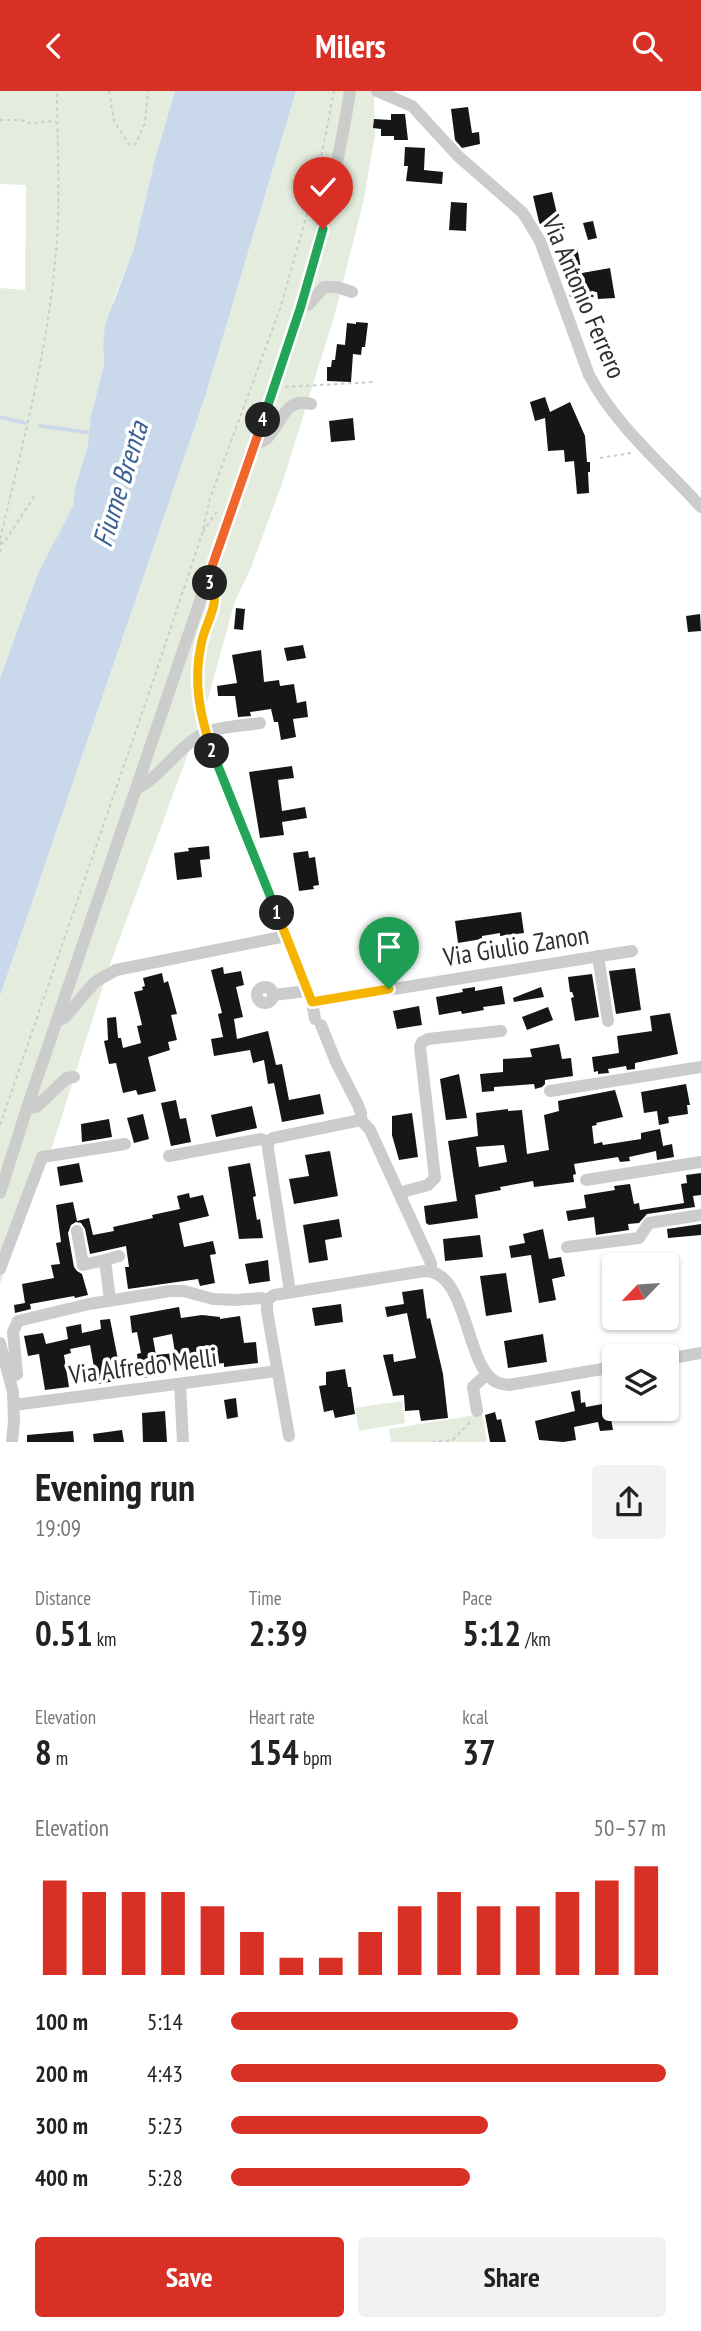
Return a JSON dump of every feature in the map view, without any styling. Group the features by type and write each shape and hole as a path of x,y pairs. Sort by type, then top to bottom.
{"street":[{"path":"0,1193 301,306 326,216 350,91"},
{"name":"Via Antonio Ferrero","path":"377,91 412,106 458,156 523,213 546,254 589,375 606,404 701,506"},
{"path":"301,306 307,305 324,287 337,287 352,292"},
{"path":"255,443 268,439 284,413 296,403 311,404"},
{"path":"207,581 213,588 214,605 201,641 197,689 206,733 318,1023 358,1105 361,1120 370,1130 431,1263 431,1271"},
{"path":"136,789 147,784 206,733 260,723"},
{"path":"58,1018 65,1017 94,982 112,972 286,936"},
{"name":"Via Giulio Zanon","path":"273,995 309,996 632,951"},
{"path":"598,956 608,1021"},
{"path":"399,1193 428,1185 435,1178 422,1042 428,1039 501,1031"},
{"path":"550,1091 701,1067"},
{"path":"27,1108 36,1107 67,1078 74,1077"},
{"path":"268,1142 273,1138 361,1120"},
{"path":"169,1156 261,1139 268,1142"},
{"path":"268,1142 290,1292"},
{"path":"0,1269 42,1157 125,1144"},
{"path":"586,1181 701,1162"},
{"path":"567,1247 639,1238 649,1223 701,1215"},
{"path":"77,1231 83,1265 119,1256"},
{"path":"105,1260 110,1300"},
{"path":"10,1378 17,1374 13,1332 18,1321 110,1300 170,1291 184,1291 213,1299 267,1300 274,1294 431,1271 440,1275 451,1288 487,1374 498,1383 509,1385 602,1369"},
{"path":"267,1300 289,1436"},
{"path":"0,1343 14,1405 12,1442"},
{"path":"679,1357 701,1353"},
{"name":"Via Alfredo Melli","path":"14,1405 277,1371"},
{"path":"477,1411 473,1387 487,1374"},
{"path":"180,1384 183,1442"}],"path":[{"path":"0,552 44,347 57,250 57,91"},
{"path":"110,91 114,121 129,143 135,145 145,123 148,91"},
{"path":"0,1125 151,687 202,534 211,498 280,309 316,183 334,91"},
{"path":"0,120 20,120 33,124 57,122"},
{"path":"275,384 292,387 374,382"},
{"path":"600,458 646,450"},
{"path":"1,540 35,495"},
{"path":"432,1442 453,1441 477,1411"}],"green space":[{"path":"0,91 175,91 155,159 134,248 114,298 103,347 104,365 73,506 38,573 0,678 0,288 25,290 26,185 0,184"},
{"path":"296,91 374,91 375,134 364,199 335,314 284,478 252,565 234,604 207,703 109,967 48,1160 0,1284 0,996 205,397"},
{"path":"402,1401 405,1423 359,1431 355,1408"},
{"path":"482,1414 487,1442 391,1442 389,1429"}],"water":[{"name":"Fiume Brenta","path":"175,91 296,91 205,397 0,996 0,678 38,573 73,506 104,365 105,325 134,248 155,159"}],"building":[{"path":"468,107 472,133 479,132 480,144 462,148 455,140 451,109"},
{"path":"391,114 405,114 408,140 381,136 381,129 373,128 374,119 391,120"},
{"path":"405,147 425,148 424,170 443,172 442,184 406,181 408,166 404,166"},
{"path":"552,192 560,227 548,230 546,223 539,222 533,196"},
{"path":"451,202 467,203 466,231 449,230"},
{"path":"593,221 597,238 588,240 583,223"},
{"path":"577,247 582,273 610,268 615,298 598,299 597,292 570,297 565,276 569,276 563,250"},
{"path":"347,323 368,323 365,347 362,347 361,355 353,354 351,382 327,381 327,367 331,367 332,360 335,360 337,344 345,345"},
{"path":"545,397 550,412 570,402 585,436 587,462 590,462 589,493 577,494 574,461 565,462 564,450 548,451 545,418 535,421 530,402"},
{"path":"353,418 355,440 331,442 329,421"},
{"path":"236,608 245,609 243,630 234,629"},
{"path":"700,614 701,631 688,632 686,616"},
{"path":"303,645 306,658 287,661 284,648"},
{"path":"261,650 264,682 279,680 280,686 294,684 297,703 306,701 308,717 293,719 296,737 281,740 278,722 274,722 271,709 238,717 235,696 218,696 217,686 237,683 232,655"},
{"path":"292,766 294,778 278,780 282,811 305,807 307,818 282,822 284,835 260,838 249,772"},
{"path":"209,846 210,859 200,860 202,877 177,880 174,853 189,851 188,848"},
{"path":"308,851 309,858 315,857 319,885 313,886 314,889 299,891 293,853"},
{"path":"521,912 524,933 500,936 500,933 458,943 455,921"},
{"path":"223,967 224,974 241,971 244,985 236,987 243,1017 234,1019 237,1039 268,1031 276,1065 282,1064 289,1100 320,1094 324,1114 282,1122 274,1083 268,1084 264,1060 253,1063 250,1050 214,1056 211,1039 223,1037 218,1014 222,1013 211,970"},
{"path":"635,968 641,1010 616,1014 609,971"},
{"path":"162,973 164,983 168,981 177,1014 171,1015 177,1040 168,1042 170,1050 148,1057 156,1091 138,1095 136,1090 123,1093 116,1063 109,1064 104,1041 108,1040 107,1018 116,1017 118,1038 121,1038 123,1048 141,1043 137,1026 142,1025 134,992 143,990 143,978"},
{"path":"592,974 599,1017 575,1021 571,998 574,997 570,992 568,977"},
{"path":"502,986 505,1004 462,1014 461,1011 439,1015 436,997 463,992 462,989 475,987 475,991"},
{"path":"541,987 544,997 514,1002 513,998"},
{"path":"419,1006 422,1025 397,1029 393,1011"},
{"path":"548,1007 553,1020 527,1030 522,1017"},
{"path":"670,1013 678,1054 635,1063 635,1069 627,1070 626,1066 608,1069 609,1073 594,1072 592,1057 619,1053 617,1036 652,1031 650,1016"},
{"path":"559,1044 562,1059 571,1058 573,1076 545,1080 542,1087 535,1089 534,1084 494,1087 494,1091 482,1092 480,1074 503,1072 503,1059 532,1057 530,1049"},
{"path":"459,1074 467,1118 446,1120 440,1079"},
{"path":"686,1084 690,1105 687,1105 688,1114 668,1117 669,1123 659,1125 657,1111 644,1113 641,1092"},
{"path":"615,1090 623,1117 592,1126 594,1144 641,1139 641,1133 660,1129 663,1146 672,1144 674,1157 657,1160 656,1151 629,1157 630,1161 620,1162 618,1157 574,1164 574,1182 534,1187 533,1181 500,1187 501,1190 475,1195 478,1218 429,1225 426,1223 424,1206 457,1201 448,1141 478,1136 476,1113 522,1110 527,1154 549,1150 544,1115 559,1111 558,1101","holes":["504,1145 507,1162 479,1167 476,1147"]},
{"path":"176,1100 180,1119 186,1118 191,1142 171,1146 161,1103"},
{"path":"252,1106 257,1128 216,1137 211,1115"},
{"path":"412,1113 418,1157 399,1160 392,1135 392,1116"},
{"path":"143,1114 149,1139 134,1143 127,1118"},
{"path":"109,1119 112,1137 82,1142 81,1124"},
{"path":"330,1151 338,1196 294,1204 289,1179 309,1176 305,1155"},
{"path":"79,1163 83,1182 60,1186 57,1167"},
{"path":"250,1163 256,1196 253,1197 263,1238 239,1239 228,1167"},
{"path":"701,1173 701,1195 693,1196 695,1207 647,1214 639,1223 628,1224 629,1230 596,1235 594,1217 568,1221 566,1211 586,1208 584,1195 615,1190 614,1186 630,1184 634,1204 639,1203 640,1210 684,1203 681,1184 687,1183 686,1175"},
{"path":"189,1193 190,1198 203,1195 209,1216 179,1223 184,1247 213,1241 216,1254 210,1255 215,1283 200,1286 198,1279 128,1289 126,1246 90,1254 85,1229 81,1223 76,1222 71,1225 68,1233 74,1267 82,1274 88,1295 30,1304 31,1309 15,1313 14,1305 25,1303 22,1284 54,1278 51,1265 60,1264 56,1243 61,1242 56,1205 73,1202 77,1221 89,1218 93,1235 114,1231 113,1227 153,1218 152,1215 180,1209 177,1196"},
{"path":"339,1219 342,1237 325,1240 328,1260 309,1263 303,1225"},
{"path":"701,1224 701,1235 668,1238 667,1229"},
{"path":"543,1229 549,1259 561,1257 565,1276 552,1279 556,1300 539,1303 531,1255 511,1258 509,1246 525,1243 523,1234"},
{"path":"480,1235 483,1257 445,1261 443,1239"},
{"path":"268,1260 270,1281 249,1284 245,1264"},
{"path":"506,1273 512,1312 486,1316 480,1276"},
{"path":"423,1289 427,1319 430,1318 443,1374 448,1418 421,1421 419,1410 405,1411 404,1395 393,1396 383,1355 393,1354 394,1362 416,1358 407,1313 387,1317 385,1307 404,1304 402,1292"},
{"path":"341,1304 343,1322 315,1326 312,1308"},
{"path":"179,1307 181,1318 202,1315 220,1319 240,1316 244,1343 256,1342 258,1363 224,1367 224,1363 185,1368 179,1367 179,1364 158,1367 159,1376 140,1378 137,1354 141,1353 137,1332 132,1333 130,1316","holes":["172,1334 175,1353 156,1355 153,1338"]},
{"path":"110,1319 122,1380 97,1384 90,1345 70,1349 71,1353 64,1355 69,1387 45,1390 39,1354 28,1356 24,1336 43,1333 46,1344 68,1339 66,1327 81,1324 82,1333 101,1329 100,1320"},
{"path":"543,1334 547,1362 508,1368 504,1341"},
{"path":"345,1369 355,1414 335,1418 333,1410 324,1412 319,1386 326,1385 326,1372"},
{"path":"580,1390 581,1403 585,1402 586,1407 602,1404 602,1421 611,1421 613,1430 600,1431 598,1422 574,1427 576,1440 539,1440 535,1421 575,1411 571,1392"},
{"path":"236,1398 238,1417 227,1419 224,1400"},
{"path":"165,1411 167,1442 143,1442 142,1413"},
{"path":"495,1412 497,1420 501,1419 506,1442 490,1442 485,1415"},
{"path":"122,1430 124,1442 94,1442 93,1434"},
{"path":"73,1431 74,1442 27,1442 27,1435"}],"waterway":[{"path":"0,417 25,423"},
{"path":"40,426 93,433"}],"route":[{"path":"323,229 301,306 207,581 215,595 200,648 197,689 206,733 219,770 310,999 316,1002 389,989"}]}
